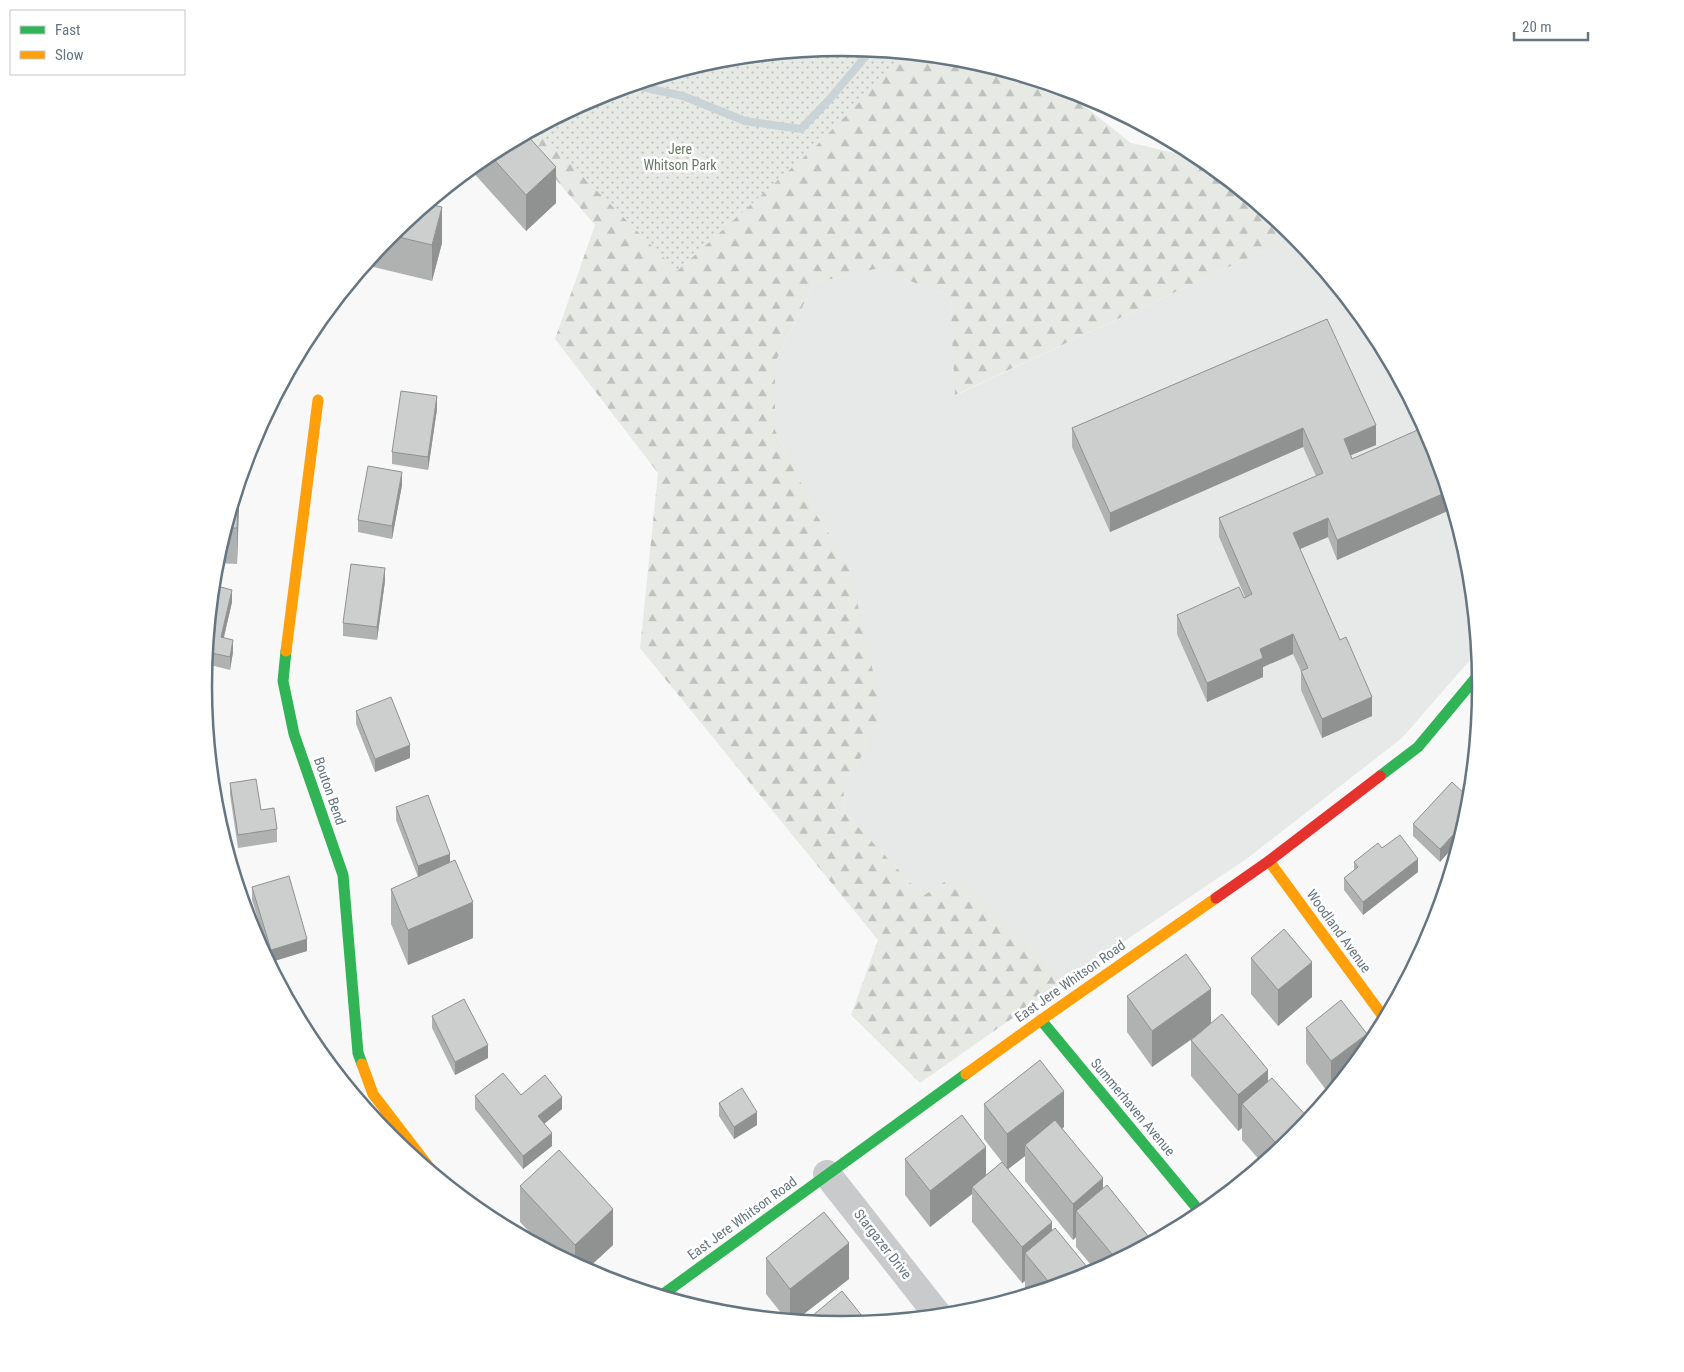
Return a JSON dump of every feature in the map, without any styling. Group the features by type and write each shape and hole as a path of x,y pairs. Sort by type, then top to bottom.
{"street":[{"name":"Bouton Bend","path":"318,400 287,633 283,681 294,734 343,874 358,1053 373,1094 412,1145"},
{"name":"East Jere Whitson Road","path":"669,1291 1041,1020 1269,861 1418,747 1472,683"},
{"name":"Woodland Avenue","path":"1269,861 1380,1012"},
{"name":"Summerhaven Avenue","path":"1041,1020 1196,1207"},
{"name":"Stargazer Drive","path":"827,1174 933,1309"}],"shaded area":[{"path":"1284,238 1342,303 1366,336 1407,407 1424,445 1450,523 1460,563 1471,659 1402,738 1249,857 1064,982 1025,939 923,896 845,813 843,785 880,727 848,562 817,516 775,430 775,363 814,283 875,269 950,295 956,395 1278,244"}],"green space":[{"path":"842,56 924,62 965,68 1005,78 1081,103 1131,143 1178,154 1192,162 1225,186 1284,238 1278,244 955,395 950,295 875,269 814,283 775,363 775,430 817,516 848,562 876,685 880,727 843,785 845,813 923,896 955,875 1025,939 1064,982 920,1083 851,1015 878,940 640,648 658,473 555,339 595,225 524,143 563,121 601,104 679,78 719,68 760,62"},
{"name":"Jere Whitson Park","path":"842,56 901,60 815,147 677,271 540,134 601,104 679,78 719,68 801,58"}],"building":[{"path":"531,139 556,167 526,195 495,160"},
{"path":"436,206 442,207 432,245 401,238"},
{"path":"1327,319 1376,425 1344,439 1352,459 1417,430 1441,495 1337,540 1328,518 1293,533 1340,640 1346,637 1372,697 1322,719 1301,671 1308,668 1293,634 1260,649 1263,658 1207,683 1177,615 1239,587 1244,598 1252,594 1219,518 1323,473 1303,428 1110,513 1072,428"},
{"path":"401,391 437,396 428,457 392,452"},
{"path":"368,466 402,472 392,526 358,520"},
{"path":"238,511 237,528 233,528"},
{"path":"351,564 385,568 377,627 343,623"},
{"path":"220,587 232,590 221,637 233,640 230,657 214,653"},
{"path":"391,697 410,745 375,759 356,711"},
{"path":"256,779 261,810 274,808 277,829 238,835 230,783"},
{"path":"1452,782 1463,792 1454,834 1440,849 1413,824"},
{"path":"428,795 450,854 418,866 396,807"},
{"path":"1400,835 1418,859 1363,902 1344,878 1358,867 1354,862 1378,843 1382,848"},
{"path":"455,860 473,902 408,930 391,889"},
{"path":"289,876 307,939 271,950 252,887"},
{"path":"1284,929 1312,962 1278,990 1251,958"},
{"path":"1186,954 1211,989 1152,1031 1127,996"},
{"path":"464,999 488,1045 455,1062 432,1016"},
{"path":"1341,1000 1367,1034 1331,1061 1306,1028"},
{"path":"1222,1014 1268,1070 1238,1095 1191,1040"},
{"path":"1040,1060 1064,1091 1007,1134 984,1104"},
{"path":"503,1073 521,1095 545,1075 562,1097 538,1116 552,1133 523,1156 475,1096"},
{"path":"1272,1078 1304,1113 1275,1142 1242,1104"},
{"path":"742,1088 757,1112 734,1127 719,1103"},
{"path":"962,1115 986,1147 930,1191 905,1159"},
{"path":"1055,1120 1103,1178 1073,1204 1025,1145"},
{"path":"559,1150 613,1209 575,1245 520,1186"},
{"path":"1002,1162 1052,1222 1022,1247 972,1187"},
{"path":"1107,1185 1148,1236 1113,1255 1076,1211"},
{"path":"824,1212 849,1243 790,1289 766,1258"},
{"path":"1055,1228 1087,1266 1048,1281 1025,1253"},
{"path":"842,1291 861,1315 842,1316 814,1315"}],"waterway":[{"path":"647,88 683,96 745,121 801,129 828,101 865,57"}],"traffic: fast":[{"path":"286,651 283,681 294,734 343,875 358,1053 362,1064"},
{"path":"1380,776 1418,747 1472,683"},
{"path":"1041,1020 1196,1207"},
{"path":"668,1291 966,1074"}],"traffic: slow":[{"path":"286,651 318,400"},
{"path":"1269,861 1380,1012"},
{"path":"966,1074 1216,898"},
{"path":"362,1064 373,1094 412,1145"}],"traffic: jam":[{"path":"1216,898 1269,861 1380,776"}]}
